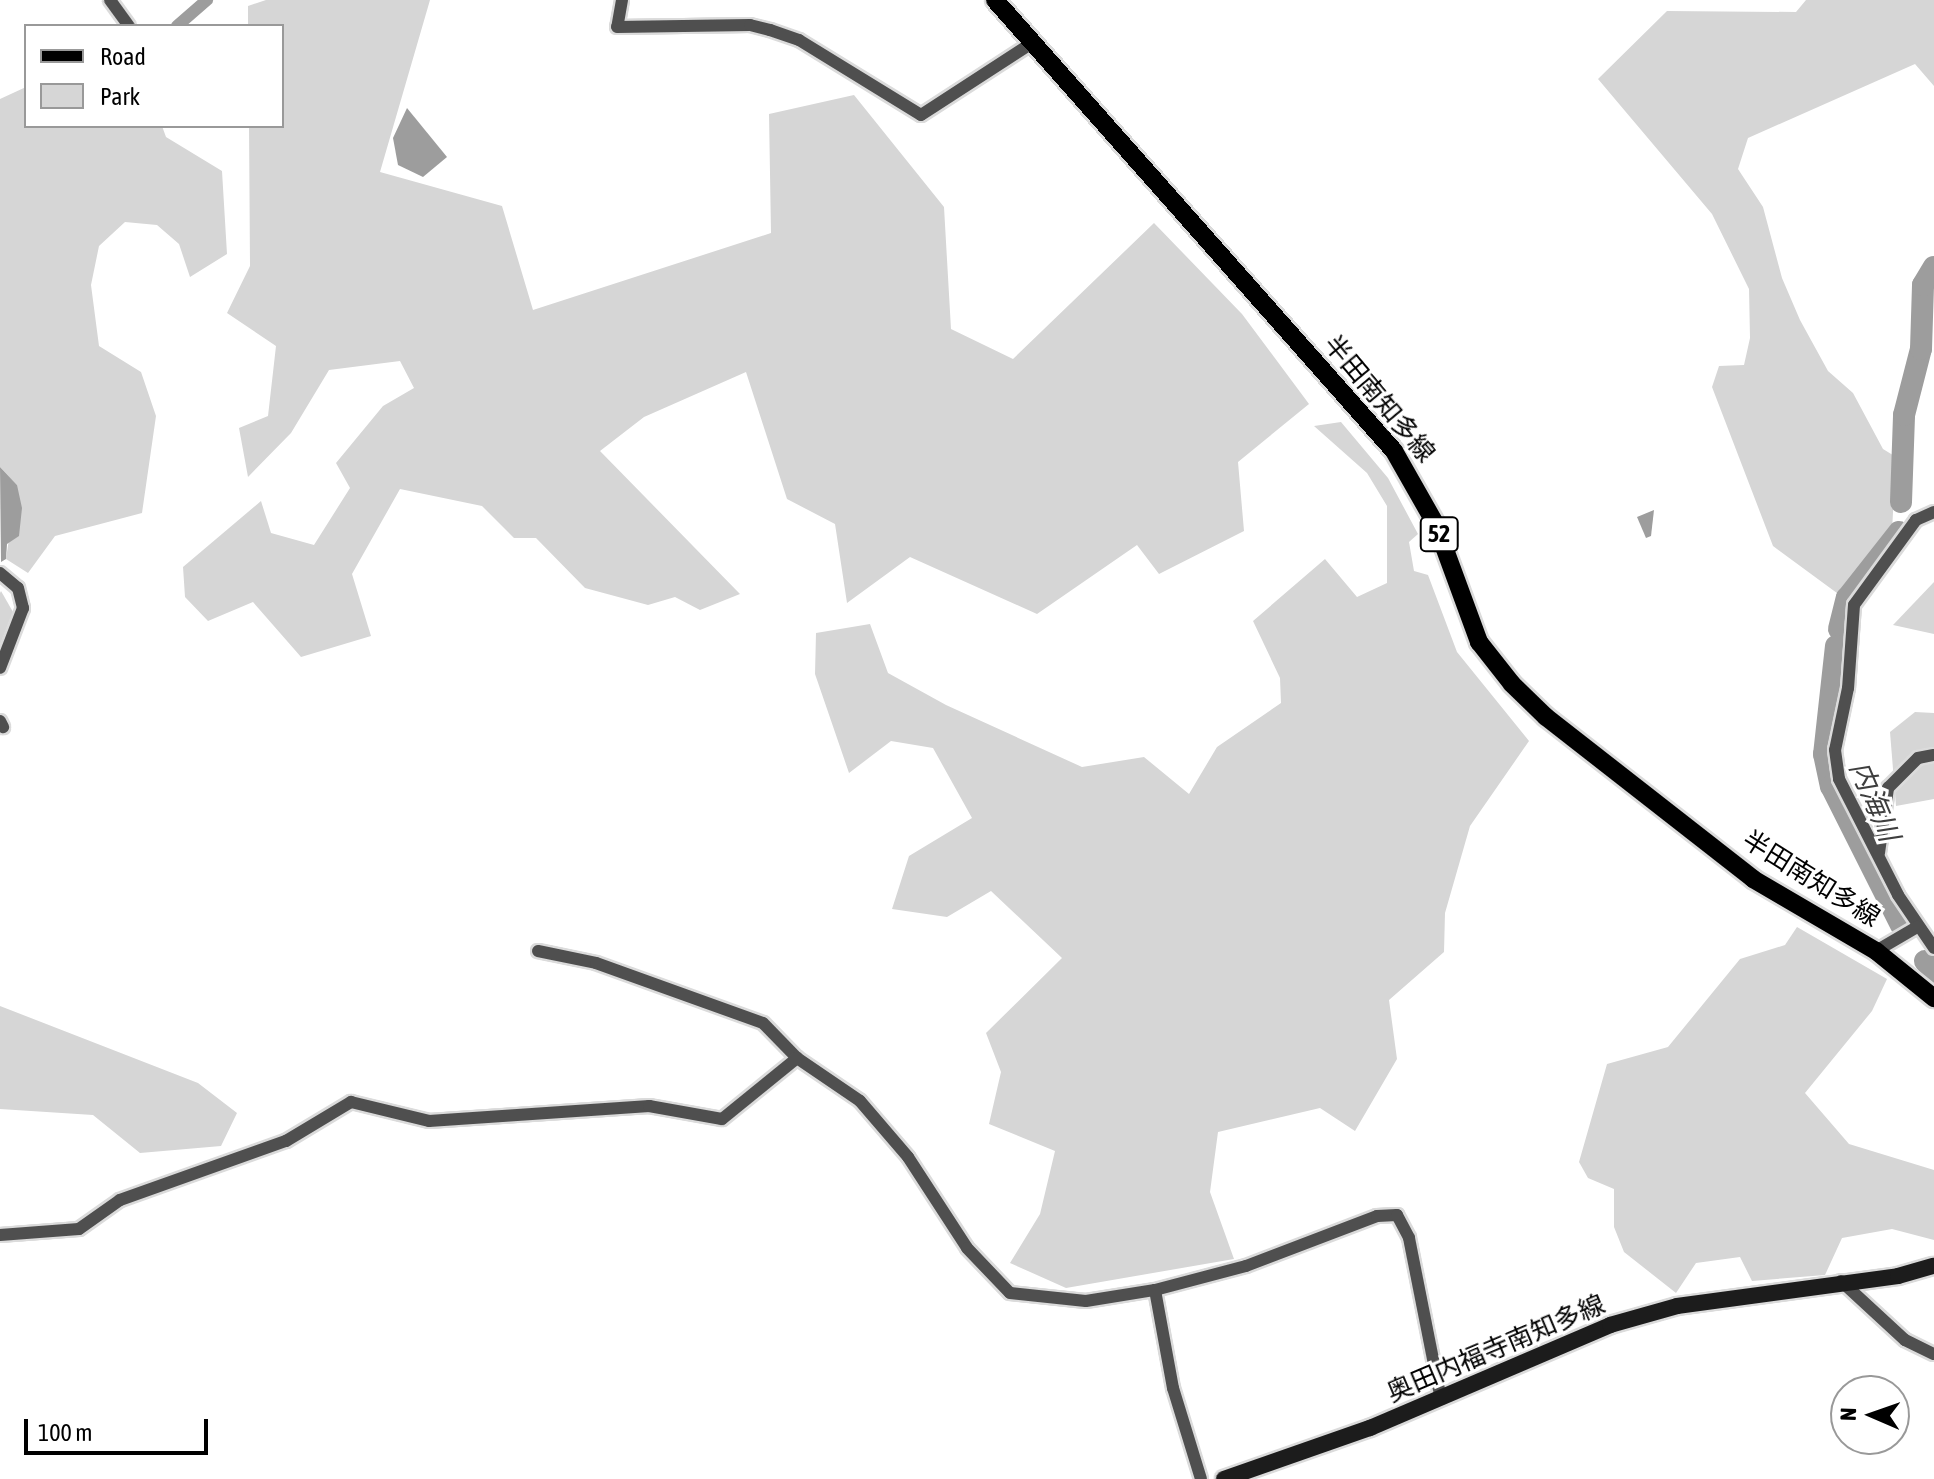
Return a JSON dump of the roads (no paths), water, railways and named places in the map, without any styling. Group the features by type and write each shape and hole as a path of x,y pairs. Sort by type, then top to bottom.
{"main road":[{"name":"半田南知多線","path":"995,0 1394,451 1436,525 1479,642 1512,684 1753,879 1876,951 1934,998"},
{"name":"奥田内福寺南知多線","path":"1224,1479 1441,1399 1560,1344 1652,1313 1841,1281 1898,1276 1934,1266"}],"street":[{"path":"110,0 128,24"},
{"path":"622,0 617,27 768,29 799,40 921,115 1032,43"},
{"path":"1934,512 1916,520 1854,605 1848,688 1835,750 1839,779 1917,927 1934,948"},
{"path":"0,573 18,588 23,608 0,668"},
{"path":"1879,853 1888,788 1918,758 1934,755"},
{"path":"1876,951 1917,927"},
{"path":"538,951 596,963 750,1015 797,1058 860,1101 908,1157 967,1248 1010,1293 1086,1301 1155,1290 1246,1266 1377,1216 1397,1215 1409,1238 1441,1399"},
{"path":"0,1235 79,1229 120,1200 286,1141 351,1102 429,1121 649,1106 722,1119 797,1058"},
{"path":"1841,1281 1905,1340 1934,1354"},
{"path":"1155,1290 1173,1388 1201,1479"}],"waterway":[{"path":"179,24 207,0"},
{"name":"内海川","path":"1901,502 1904,415 1921,349 1923,285 1934,267"},
{"name":"内海川","path":"1839,629 1847,598 1899,532"},
{"name":"内海川","path":"1836,646 1824,754 1831,786 1901,925"},
{"name":"内海川","path":"1925,961 1934,972"}]}
